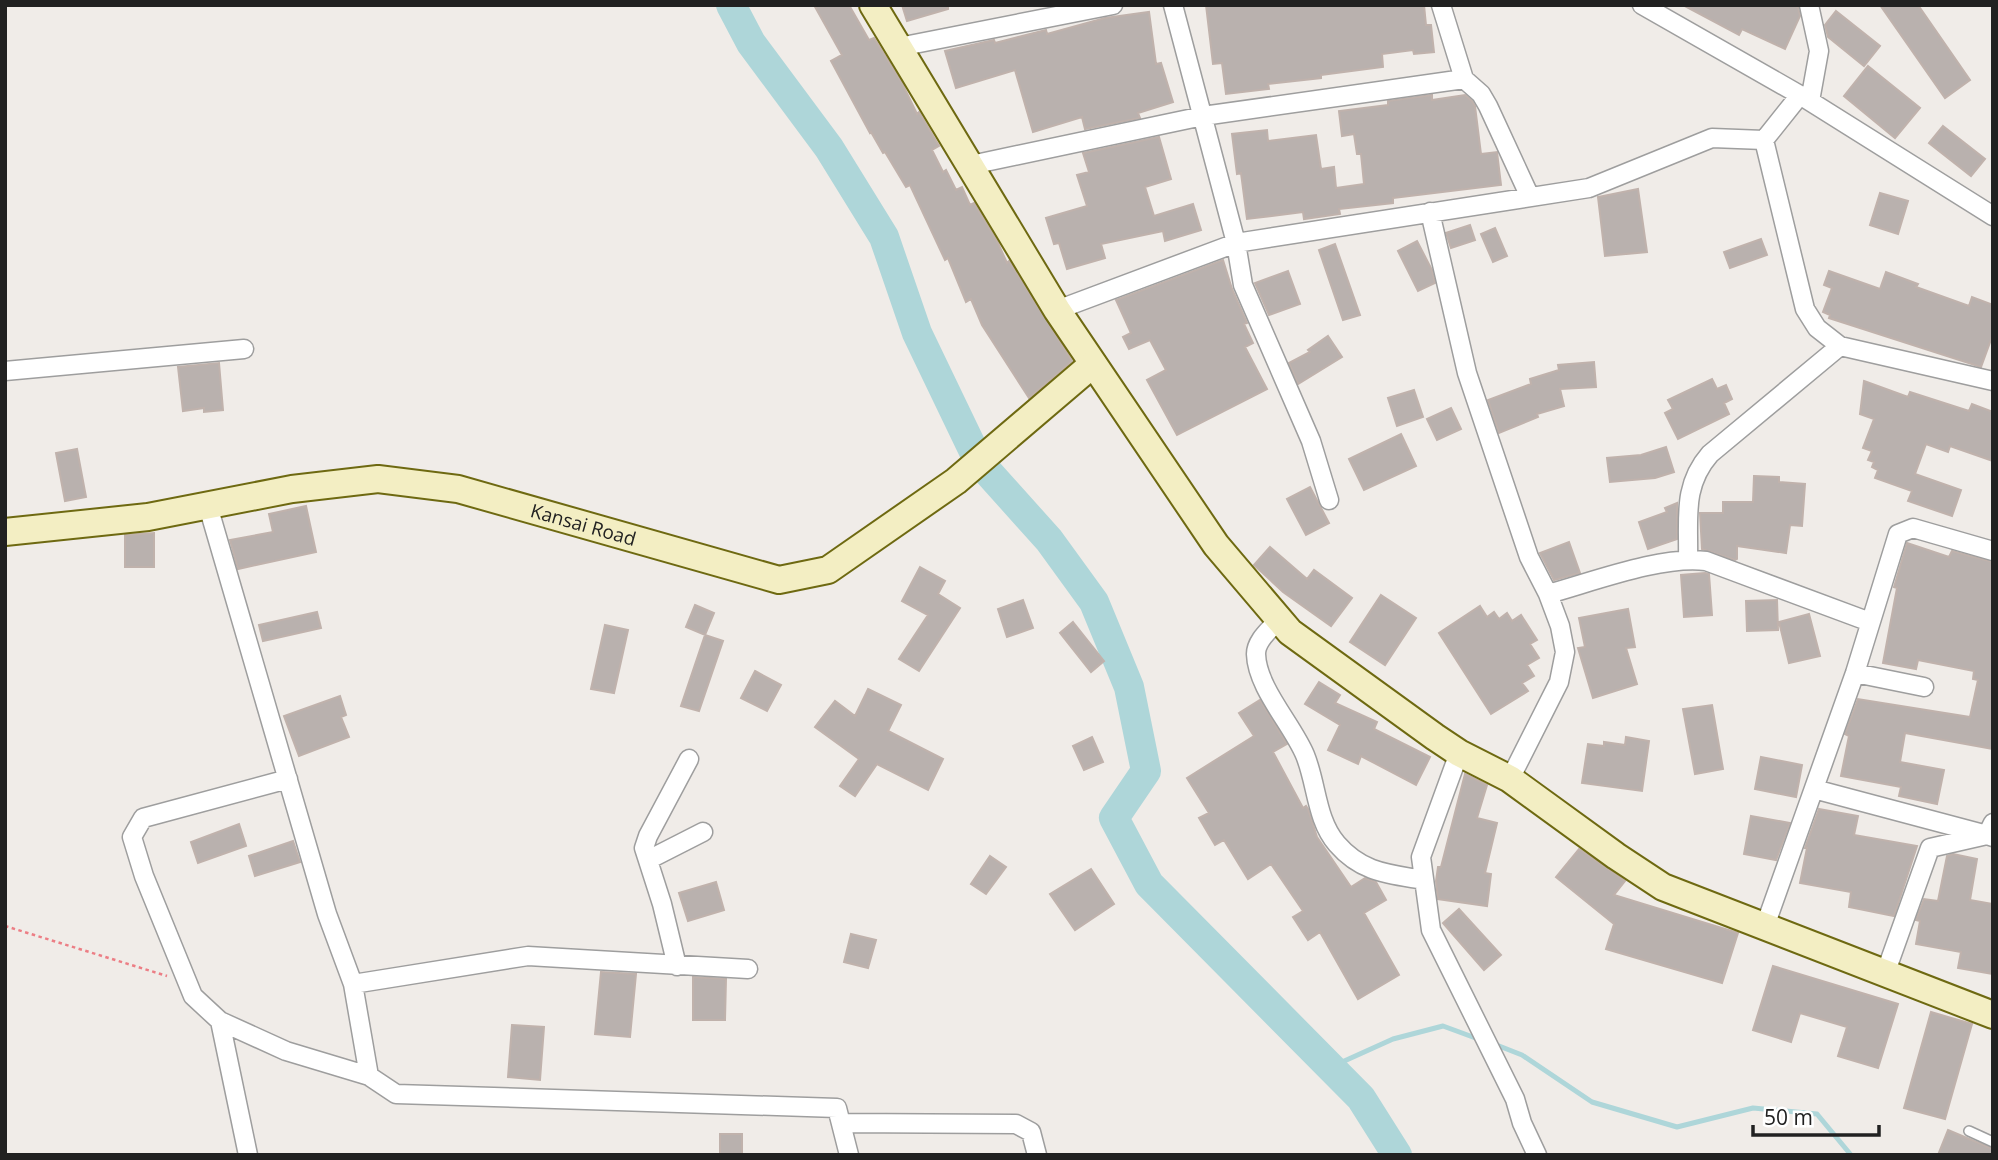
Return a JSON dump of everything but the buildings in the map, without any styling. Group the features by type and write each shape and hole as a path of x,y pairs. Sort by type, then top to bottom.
{"street":[{"path":"873,5 1093,365 1216,545 1279,619 1301,640 1460,753 1510,779 1663,887 1993,1015"},
{"path":"899,47 1113,5"},
{"path":"1173,5 1236,243 1243,285 1311,441 1329,499"},
{"path":"1441,5 1464,79 1481,94 1488,106 1530,197"},
{"path":"1642,5 1805,98 1993,216"},
{"path":"1057,310 1236,243 1588,188 1712,138 1764,140 1805,98 1819,51 1809,5"},
{"path":"971,165 1203,116 1464,79"},
{"path":"1764,140 1805,309 1817,328 1840,346 1993,381"},
{"path":"1430,212 1467,373 1529,556 1560,626 1564,652 1559,682 1510,779"},
{"path":"1688,558 1689,492 1699,465 1840,346"},
{"path":"5,371 244,349"},
{"name":"Kansai Road","path":"5,532 148,517 292,489 378,479 457,489 779,580 828,570 957,481 1093,365"},
{"path":"208,506 327,915 352,984 369,1076"},
{"path":"1765,926 1855,673 1895,538 1905,529 1913,528 1993,551"},
{"path":"1548,594 1688,558 1706,561 1870,622"},
{"path":"1279,619 1257,645 1256,656 1265,682 1304,752 1325,826 1337,844 1361,866 1424,880"},
{"path":"1855,673 1924,687"},
{"path":"1460,753 1421,857 1431,930 1515,1099 1522,1124 1537,1155"},
{"path":"677,966 663,904 644,848 689,759"},
{"path":"288,779 143,818 132,837 144,876 193,996 220,1021 286,1051 369,1076 396,1094 837,1108 849,1155"},
{"path":"1814,789 1991,832"},
{"path":"648,860 703,832"},
{"path":"1885,974 1930,848 1991,832"},
{"path":"352,984 528,956 748,969"},
{"path":"220,1021 248,1155"},
{"path":"841,1123 1016,1124 1031,1132 1037,1155"}],"lane":[{"path":"1969,1131 1993,1142"}],"path":[{"path":"5,926 187,982"}],"waterway":[{"path":"731,5 751,43 829,148 884,237 917,333 979,462 1049,540 1094,602 1129,687 1146,771 1114,818 1149,884 1361,1098 1397,1155"},
{"path":"1331,1067 1393,1039 1443,1026 1481,1040"},
{"path":"1494,1044 1522,1055 1592,1102 1677,1127 1753,1108 1817,1114 1851,1155"}]}
